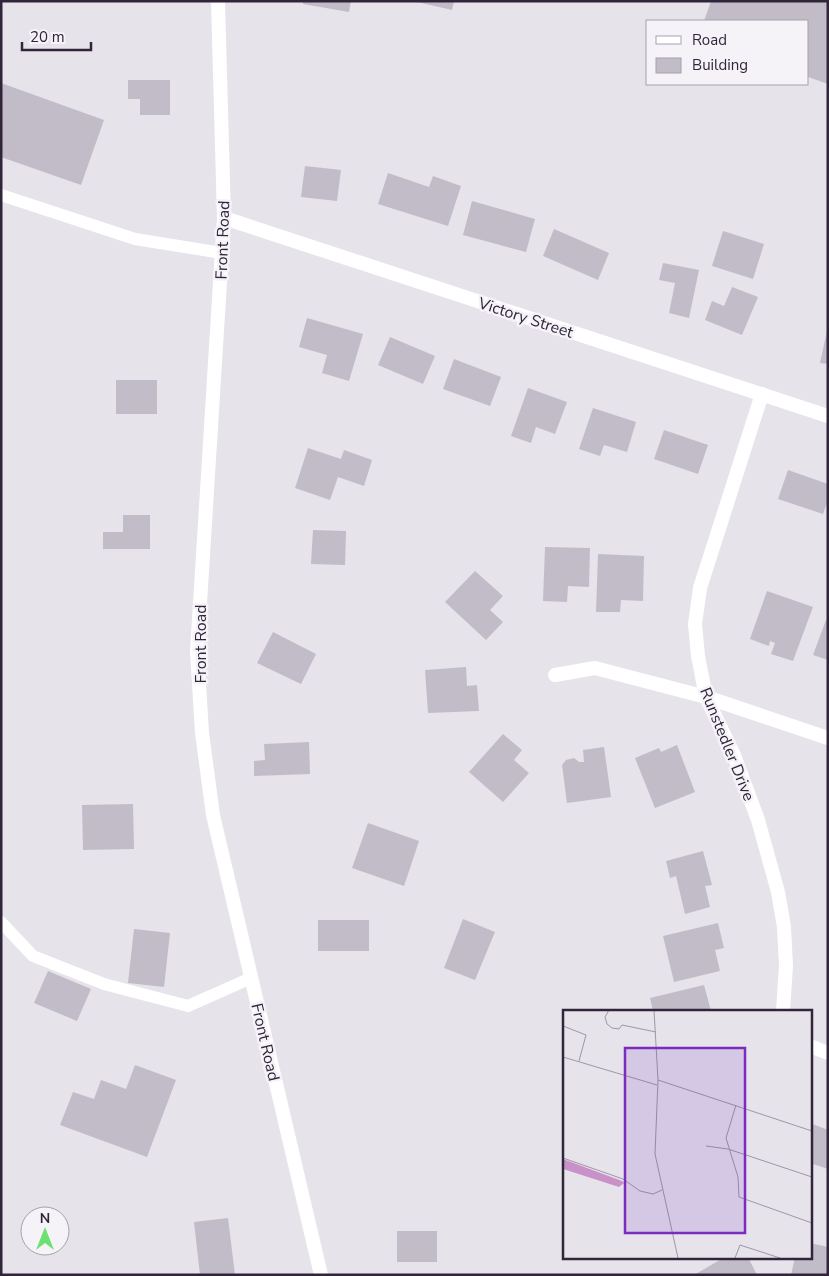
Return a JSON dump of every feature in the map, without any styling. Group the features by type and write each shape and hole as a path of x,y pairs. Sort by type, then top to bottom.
{"street":[{"name":"Front Road","path":"218,1 224,218 197,651 202,733 213,815 322,1275"},
{"name":"Victory Street","path":"224,218 828,416"},
{"name":"Runstedler Drive","path":"762,394 700,588 695,624 698,656 706,697 734,755 758,820 778,892 784,928 786,966 783,1010"},
{"path":"555,675 595,668 706,697 828,738"},
{"path":"812,1047 828,1053"}],"lane":[{"path":"1,195 135,238 222,253"},
{"path":"1,922 33,956 104,984 188,1006 251,978"}],"building":[{"path":"303,1 351,1 349,12 303,4"},
{"path":"413,1 454,1 452,10"},
{"path":"711,1 828,1 828,84 809,77 809,20 704,20"},
{"path":"128,80 170,80 170,115 140,115 140,99 128,99"},
{"path":"1,83 104,120 81,185 1,157"},
{"path":"305,166 341,170 337,201 301,197"},
{"path":"388,173 429,187 433,176 461,186 448,226 378,204"},
{"path":"472,201 535,219 526,252 463,235"},
{"path":"554,229 609,253 598,280 543,256"},
{"path":"723,231 764,244 753,279 712,266"},
{"path":"663,263 699,270 689,318 669,313 675,283 659,280"},
{"path":"732,287 758,297 742,335 705,320 712,301 724,306"},
{"path":"307,318 363,334 349,381 322,373 327,355 299,347"},
{"path":"828,331 828,364 820,363"},
{"path":"390,337 435,356 423,384 378,365"},
{"path":"454,359 501,377 490,406 443,389"},
{"path":"116,380 157,380 157,414 116,414"},
{"path":"528,388 567,402 555,434 536,427 531,443 511,436"},
{"path":"593,408 636,422 627,452 604,445 600,456 579,449"},
{"path":"664,430 708,445 698,474 654,459"},
{"path":"308,448 341,459 344,450 372,460 364,486 338,477 330,500 295,488"},
{"path":"788,470 828,484 828,500 823,514 778,499"},
{"path":"123,515 150,515 150,549 103,549 103,532 123,532"},
{"path":"313,530 346,531 345,565 311,564"},
{"path":"545,547 590,548 589,587 568,586 567,602 543,601"},
{"path":"598,554 644,556 643,601 621,600 620,612 596,612"},
{"path":"475,571 503,596 490,610 503,622 486,640 445,602"},
{"path":"767,591 813,607 793,661 771,654 775,643 770,641 769,646 750,639"},
{"path":"826,620 828,620 828,660 813,655"},
{"path":"273,632 316,654 301,684 257,663"},
{"path":"466,667 467,686 477,685 479,711 428,713 425,670"},
{"path":"503,734 522,750 514,760 529,773 503,802 469,772"},
{"path":"309,742 310,774 254,776 254,761 265,760 264,744"},
{"path":"677,745 695,792 655,808 635,758 659,748 661,752"},
{"path":"604,747 611,797 567,803 562,765 566,760 574,758 579,762 584,762 583,750"},
{"path":"133,804 134,849 83,850 82,805"},
{"path":"368,823 419,841 404,886 352,868"},
{"path":"703,851 712,885 705,886 710,907 685,914 676,876 670,878 666,861"},
{"path":"463,919 495,932 475,980 444,968"},
{"path":"318,920 369,920 369,951 318,951"},
{"path":"718,923 724,948 715,950 720,971 674,982 663,936"},
{"path":"134,929 170,933 164,987 128,983"},
{"path":"48,971 91,989 77,1021 34,1003"},
{"path":"704,985 711,1010 653,1010 650,998"},
{"path":"135,1065 176,1080 147,1157 60,1125 73,1092 94,1099 101,1080 126,1089"},
{"path":"812,1124 828,1130 828,1169 812,1164"},
{"path":"228,1218 235,1275 200,1275 194,1222"},
{"path":"397,1231 437,1231 437,1262 397,1262"},
{"path":"812,1243 828,1247 828,1275 791,1275 795,1258 812,1258"},
{"path":"723,1258 748,1258 757,1275 694,1275"}]}
